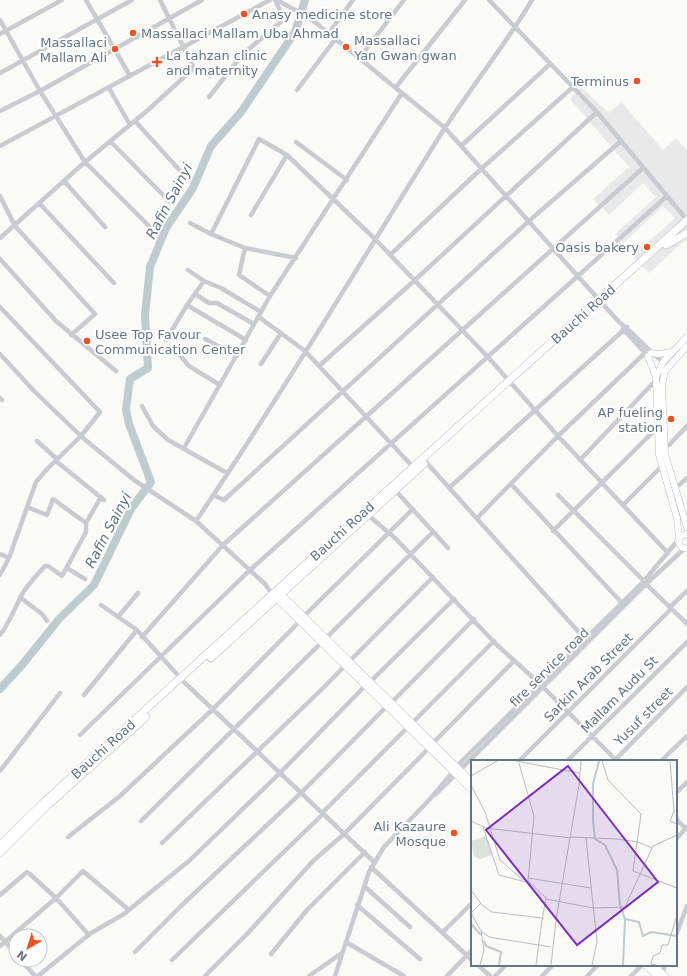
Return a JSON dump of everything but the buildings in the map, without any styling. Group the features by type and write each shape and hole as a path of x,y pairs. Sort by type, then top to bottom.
{"highway":[{"name":"Bauchi Road","path":"0,854 47,806 413,467 510,383 601,301 687,220"},
{"name":"Bauchi Road","path":"601,301 665,246 687,233"},
{"path":"678,237 687,236"},
{"name":"Bauchi Road","path":"277,594 426,462 510,383"},
{"name":"Bauchi Road","path":"0,845 44,803 183,680"}],"main road":[{"path":"686,549 680,546 671,487 657,428 660,375 672,352 687,337"},
{"path":"666,364 687,346"},
{"path":"672,352 648,354 660,375 661,467 686,523"},
{"path":"679,538 687,534"},
{"path":"277,594 327,637 371,681 389,704"},
{"path":"277,594 300,621 366,686 389,704 410,724 457,771 471,789"},
{"path":"457,771 471,781"},
{"path":"647,966 659,973"}],"street":[{"path":"0,34 62,0"},
{"path":"86,0 130,76"},
{"path":"0,73 132,0"},
{"path":"0,238 40,204 85,162 136,121 194,68 185,47 160,0"},
{"path":"0,111 40,91 202,0"},
{"path":"0,146 270,0"},
{"path":"276,0 311,19 445,128 648,354 660,375 627,412 580,460"},
{"path":"209,97 242,55 284,19 276,0"},
{"path":"329,33 352,0"},
{"path":"360,58 404,0"},
{"path":"396,87 465,0"},
{"path":"489,0 597,112 687,220"},
{"path":"196,521 445,128 515,28 532,0"},
{"path":"0,20 40,91 85,162 153,230"},
{"path":"297,90 336,38"},
{"path":"461,146 550,64"},
{"path":"390,255 481,168 573,87"},
{"path":"109,88 130,125"},
{"path":"184,448 270,296 347,180 402,93"},
{"path":"319,366 415,280 597,112"},
{"path":"136,121 183,174"},
{"path":"211,234 259,139 287,154 415,280 487,356 533,410 668,553"},
{"path":"110,141 171,203"},
{"path":"213,496 224,500 529,221 620,141"},
{"path":"296,142 347,180"},
{"path":"251,214 287,154"},
{"path":"142,637 223,545 643,168"},
{"path":"64,181 105,227"},
{"path":"0,196 15,226 94,314 71,335"},
{"path":"80,735 250,570 577,275 667,196"},
{"path":"40,204 114,283"},
{"path":"190,223 211,234 245,248 296,258"},
{"path":"245,248 239,275 270,296"},
{"path":"0,259 71,335 116,371"},
{"path":"188,270 204,281 221,288 260,315 305,351 413,467"},
{"path":"166,340 187,305 204,281"},
{"path":"195,294 209,302 217,303 254,324"},
{"path":"187,305 246,340"},
{"path":"0,307 100,412 81,436 36,482 9,558 0,575"},
{"path":"449,488 533,410 625,328"},
{"path":"261,364 281,333"},
{"path":"205,339 237,356"},
{"path":"178,353 189,366 220,385"},
{"path":"0,354 35,392 81,436 134,480 196,521 277,594"},
{"path":"648,354 666,364"},
{"path":"476,518 558,436 648,354"},
{"path":"142,406 146,416 168,440 227,474"},
{"path":"661,448 687,426"},
{"path":"553,530 657,428"},
{"path":"0,635 21,598 46,564 60,576 67,568 86,532 86,523 103,498 56,460 37,441"},
{"path":"426,462 585,638"},
{"path":"623,505 661,467"},
{"path":"671,487 681,483 687,478"},
{"path":"510,484 622,602"},
{"path":"395,490 448,548"},
{"path":"558,495 687,624"},
{"path":"27,507 47,515 53,499 86,523"},
{"path":"304,616 413,509"},
{"path":"368,514 411,554 494,641 542,686 616,760"},
{"path":"327,637 434,532"},
{"path":"542,686 585,638 622,602 645,583 679,538"},
{"name":"fire service road","path":"335,976 357,905 371,867 390,840 645,583 686,549"},
{"path":"0,554 9,558"},
{"path":"67,568 85,580"},
{"path":"162,843 258,751 433,577"},
{"name":"Sarkin Arab Street","path":"520,760 671,608 687,590"},
{"path":"118,616 138,593"},
{"path":"21,598 42,614 47,621"},
{"path":"371,681 454,599"},
{"path":"101,605 137,630 212,709 281,772 322,814 365,852 374,862"},
{"path":"135,952 301,792 474,619"},
{"path":"68,837 120,796 212,709 300,621"},
{"path":"84,695 137,630"},
{"path":"172,960 322,814 494,641"},
{"path":"141,820 322,642"},
{"name":"Mallam Audu St","path":"568,760 687,642"},
{"path":"205,976 248,933 313,861 344,834 514,661"},
{"path":"29,968 37,976 89,935 129,910 190,860 281,772 366,686"},
{"name":"Yusuf street","path":"616,760 687,687"},
{"path":"0,771 60,693"},
{"path":"662,760 687,736"},
{"path":"677,792 687,782"},
{"path":"677,820 686,828 677,838"},
{"path":"270,954 307,910 365,852"},
{"path":"371,867 471,959"},
{"path":"0,946 56,898 83,871 129,910"},
{"path":"0,895 27,872 56,898 89,935"},
{"path":"364,886 410,927"},
{"path":"443,932 471,904"},
{"path":"357,905 420,959"},
{"path":"677,932 687,906"},
{"path":"0,936 8,945"},
{"path":"346,942 404,976"},
{"path":"447,976 471,951"},
{"path":"309,976 342,954"},
{"path":"479,966 490,976"},
{"path":"495,976 505,966"},
{"path":"542,976 552,966"},
{"path":"587,976 597,966"},
{"path":"631,976 641,966"}],"shaded area":[{"name":"Terminus","path":"581,87 609,113 621,102 663,150 676,138 687,151 687,241 684,241 649,273 632,256 675,218 663,206 623,243 615,234 656,197 643,183 609,215 593,199 629,167 570,99"}],"waterway":[{"name":"Rafin Sainyi","path":"0,689 22,665 59,619 94,585 131,509 151,482 129,424 126,409 130,379 148,368 145,315 150,267 166,228 193,188 211,146 241,112 295,32 305,0"}],"place":[{"name":"Anasy medicine store","path":"244,14"},
{"name":"Massallaci Mallam Uba Ahmad","path":"133,33"},
{"name":"Massallaci Yan Gwan gwan","path":"346,47"},
{"name":"Massallaci Mallam Ali","path":"115,49"},
{"name":"La tahzan clinic and maternity","path":"157,62"},
{"name":"Terminus","path":"637,81"},
{"name":"Oasis bakery","path":"647,247"},
{"name":"Usee Top Favour Communication Center","path":"87,341"},
{"name":"AP fueling station","path":"671,419"},
{"name":"Ali Kazaure Mosque","path":"454,833"}]}
